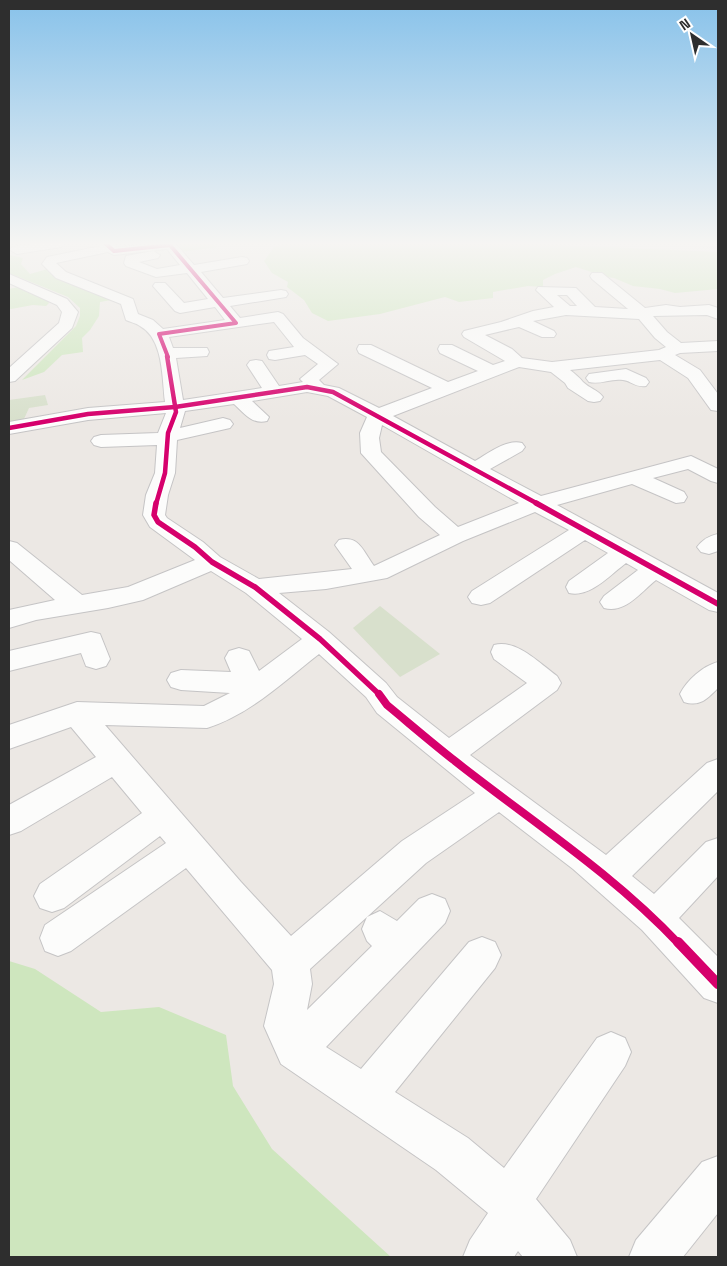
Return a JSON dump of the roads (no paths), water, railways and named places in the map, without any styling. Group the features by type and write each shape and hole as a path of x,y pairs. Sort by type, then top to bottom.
{"street":[{"path":"9,377 66,325 70,312 62,302"},
{"path":"128,302 131,316 147,323 159,334 167,353 176,412 168,438 165,473 154,515 164,527 195,547 212,562 255,586 320,639 376,690 388,705 448,755 545,827 655,918 718,984"},
{"path":"174,302 180,308 219,302"},
{"path":"220,302 236,323 268,342 308,348"},
{"path":"557,302 566,310"},
{"path":"581,302 590,311"},
{"path":"624,302 713,393"},
{"path":"698,302 714,312"},
{"path":"517,362 506,353 470,334 506,326 542,313 566,310 590,311 640,318 666,310 714,312"},
{"path":"542,313 564,327"},
{"path":"268,342 284,315 297,340 329,364 309,379 333,388 378,415 718,604"},
{"path":"520,321 548,334"},
{"path":"167,353 205,339 236,323"},
{"path":"159,334 205,339"},
{"path":"455,536 427,512 371,453 369,441 371,422 378,415 517,362 555,367 668,347 718,346"},
{"path":"365,349 448,389"},
{"path":"446,349 491,372"},
{"path":"256,365 273,391"},
{"path":"555,367 578,390 626,374 640,382"},
{"path":"472,379 495,391"},
{"path":"9,428 80,409 175,408 273,391 333,388"},
{"path":"237,397 260,417"},
{"path":"100,441 168,438 223,424"},
{"path":"475,469 515,447"},
{"path":"255,586 378,573 455,536 538,504 633,476 691,462 718,476"},
{"path":"633,476 676,496"},
{"path":"481,597 512,571 585,530"},
{"path":"346,545 368,575"},
{"path":"9,548 76,604"},
{"path":"578,587 625,552"},
{"path":"9,619 137,593 176,579 212,562"},
{"path":"613,602 655,568"},
{"path":"9,737 77,714 207,717 237,703 255,684 320,639"},
{"path":"9,661 91,641 96,659"},
{"path":"448,755 547,683 504,652"},
{"path":"240,658 255,684"},
{"path":"694,694 718,672"},
{"path":"181,680 255,684"},
{"path":"77,714 290,962 293,984 284,1026 294,1050 452,1154 512,1206 553,1257"},
{"path":"9,821 116,760"},
{"path":"607,877 718,772"},
{"path":"290,962 414,852 499,794"},
{"path":"52,896 163,816"},
{"path":"58,938 189,846"},
{"path":"655,918 718,852"},
{"path":"294,1050 389,937 432,911"},
{"path":"365,1096 482,955"},
{"path":"488,1257 512,1206 612,1052"},
{"path":"653,1257 718,1178"}]}
